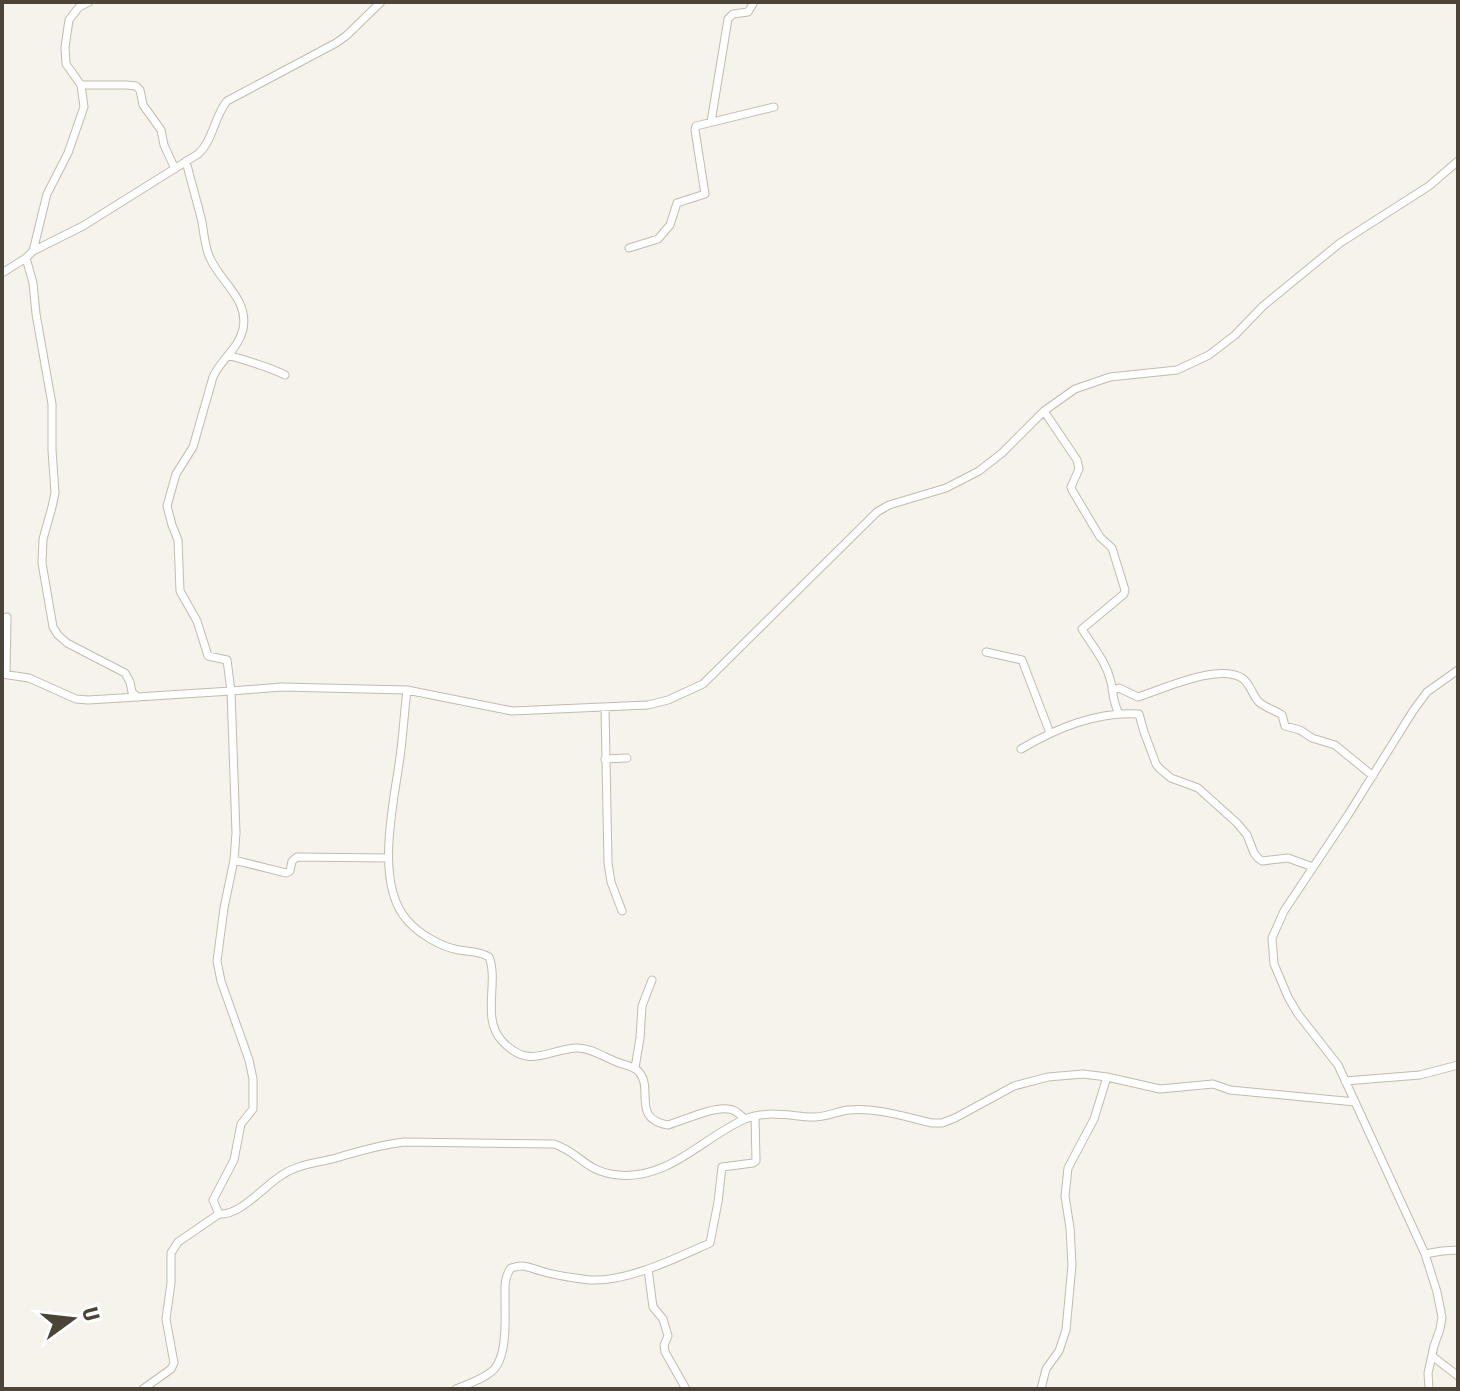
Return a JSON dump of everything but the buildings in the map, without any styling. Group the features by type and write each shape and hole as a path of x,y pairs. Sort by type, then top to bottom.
{"street":[{"path":"89,2 79,7 69,20 65,47 66,64 81,85 84,102 82,115 68,153 47,194 30,254 52,404 55,493 43,539 42,563 53,627 58,635 67,643 125,673 137,697"},
{"path":"2,273 203,150 227,101 336,43 381,2"},
{"path":"711,122 728,19 733,14 748,12 754,2"},
{"path":"81,85 136,86 143,105 161,130 175,169"},
{"path":"629,248 658,239 670,225 677,203 705,194 696,126 774,107"},
{"path":"186,161 207,252 231,287 244,318 238,343 218,366 213,377 193,447 170,489 167,510 178,540 180,591 196,619 208,656 228,661 231,691 236,833 217,961 252,1070 253,1109 239,1129 234,1160 213,1200 219,1214"},
{"path":"7,617 4,674 29,678 76,699 281,687 407,690 512,711 659,703 703,684 869,518 889,505 946,488 979,471 1044,411 1075,389 1116,376 1177,370 1209,355 1340,243 1429,186 1458,161"},
{"path":"228,355 285,375"},
{"path":"1044,411 1077,460 1079,469 1072,490 1100,537 1112,548 1125,590 1082,629 1103,660 1119,714"},
{"path":"986,652 1022,660 1050,733"},
{"path":"1429,1389 1428,1373 1442,1310 1425,1254 1338,1065 1288,997 1274,964 1272,947 1274,930 1284,911 1396,737 1427,692 1458,670"},
{"path":"1112,690 1119,688 1138,697 1201,677 1220,673 1234,675 1246,681 1258,701 1282,715 1285,726 1335,745 1373,776"},
{"path":"407,690 388,858 393,890 407,920 443,945 489,957 495,1029 504,1043 517,1051 532,1057 579,1048 635,1068 643,1080 646,1108 650,1116 662,1124 668,1125 715,1109 735,1111 745,1119"},
{"path":"605,708 608,863 611,882 622,911"},
{"path":"1021,749 1076,722 1119,714 1139,714 1159,768 1171,778 1201,790 1242,829 1259,859 1288,858 1313,867"},
{"path":"605,759 627,758"},
{"path":"234,860 286,873 297,857 388,858"},
{"path":"635,1068 642,1006 652,980"},
{"path":"1345,1081 1420,1075 1458,1065"},
{"path":"143,1389 171,1369 174,1363 166,1319 171,1258 178,1242 219,1214 234,1211 284,1173 383,1145 404,1142 554,1144 562,1146 592,1169 619,1176 646,1174 666,1167 755,1116 822,1117 848,1110 937,1123 955,1118 1014,1086 1048,1077 1083,1074 1160,1089 1213,1084 1230,1090 1355,1102"},
{"path":"1041,1389 1046,1369 1059,1351 1066,1330 1072,1265 1065,1196 1068,1168 1094,1119 1107,1077"},
{"path":"456,1389 489,1373 498,1364 505,1329 505,1280 511,1268 526,1265 592,1280 620,1277 648,1269 711,1242 722,1167 756,1161 755,1116"},
{"path":"1425,1254 1458,1250"},
{"path":"648,1269 653,1307 663,1319 668,1336 665,1352 686,1389"},
{"path":"1432,1356 1458,1376"}]}
